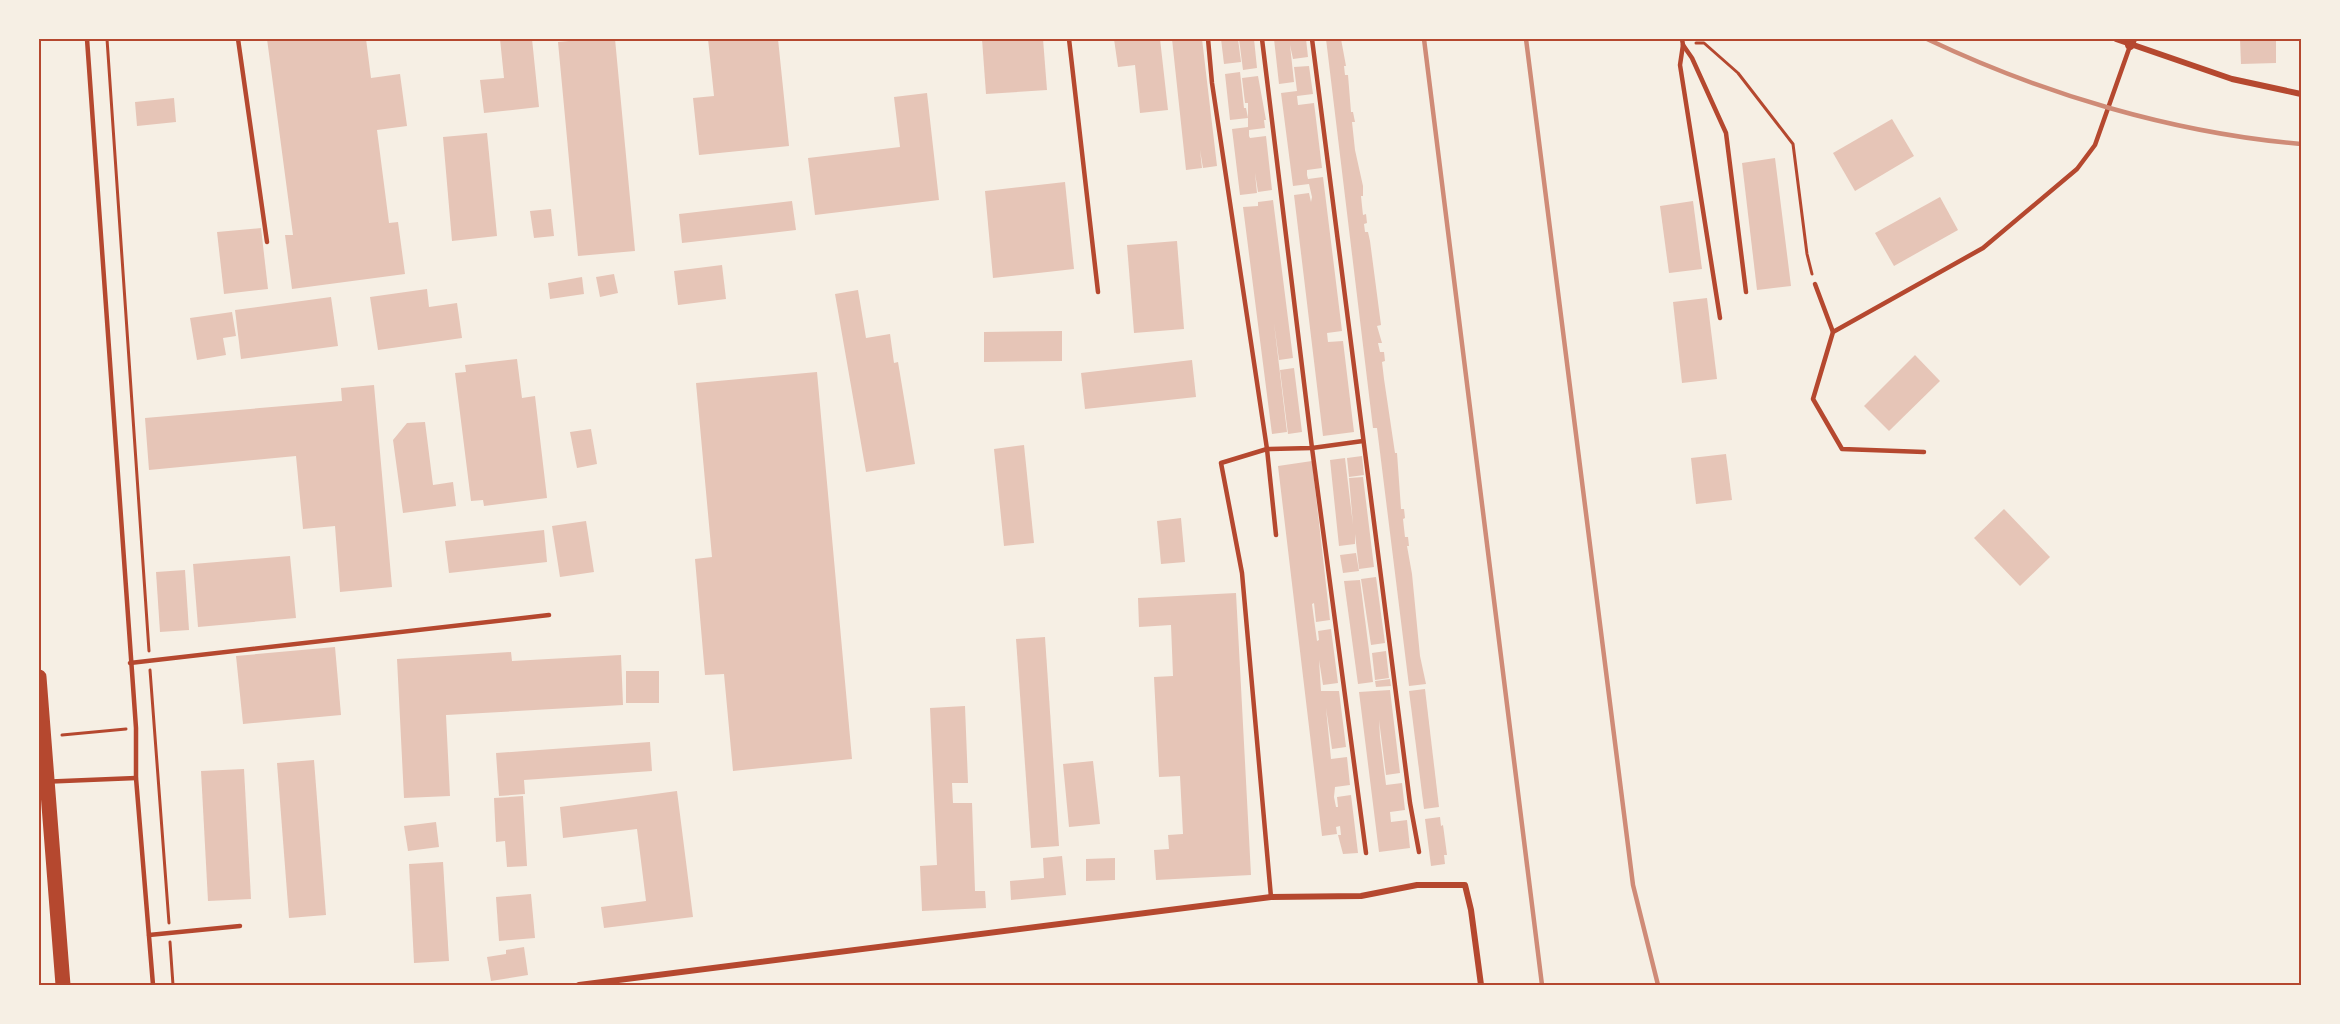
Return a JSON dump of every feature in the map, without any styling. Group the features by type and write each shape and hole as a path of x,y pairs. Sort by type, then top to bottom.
{"main road":[{"path":"39,677 43,781 63,985"}],"street":[{"path":"2116,39 2131,42 2232,79 2301,94"},
{"path":"579,985 1271,897 1361,896 1417,885 1465,885 1471,910 1481,985"}],"lane":[{"path":"87,39 136,728 136,778 153,985"},
{"path":"238,39 267,242"},
{"path":"1069,39 1098,291"},
{"path":"1208,39 1212,83 1267,449 1276,536"},
{"path":"1262,39 1312,447 1366,853"},
{"path":"1312,39 1410,803 1419,852"},
{"path":"1683,42 1726,133 1746,292"},
{"path":"1683,42 1680,65 1720,318"},
{"path":"1833,332 1983,248 2078,169 2095,146 2131,42"},
{"path":"1815,284 1833,332 1813,399 1842,449 1924,452"},
{"path":"1271,897 1242,573 1221,463 1267,449 1363,441"},
{"path":"130,663 549,615"},
{"path":"43,781 136,778"},
{"path":"149,935 240,926"}],"path":[{"path":"107,39 173,985"},
{"path":"1683,42 1704,43 1738,73 1793,144 1807,255 1815,284"},
{"path":"62,735 136,728"}],"building":[{"path":"267,39 366,39 371,78 400,74 407,126 377,130 389,223 398,222 405,274 292,289 285,235 293,235"},
{"path":"500,39 532,39 539,107 484,113 480,80 504,78"},
{"path":"615,39 635,251 578,256 558,42"},
{"path":"708,39 778,39 789,146 699,155 693,98 714,96"},
{"path":"982,39 1043,39 1047,90 986,94"},
{"path":"1114,39 1160,39 1168,110 1140,113 1135,65 1118,67"},
{"path":"1172,39 1202,39 1217,166 1203,168 1200,150 1202,168 1186,170"},
{"path":"1221,39 1238,39 1241,62 1224,64"},
{"path":"1239,39 1254,39 1257,68 1243,70"},
{"path":"1274,39 1306,39 1308,57 1293,59 1290,45 1294,82 1279,84"},
{"path":"1326,39 1341,39 1346,66 1344,66 1345,75 1348,75 1351,112 1353,112 1355,122 1352,122 1355,150 1363,186 1363,196 1361,196 1363,215 1366,214 1367,223 1364,224 1365,232 1368,232 1370,241 1381,325 1377,326 1382,343 1378,343 1380,352 1384,352 1385,361 1382,362 1384,379 1395,453 1397,453 1401,509 1404,509 1405,537 1408,537 1409,546 1407,546 1420,656 1426,684 1409,686 1377,428 1373,428"},
{"path":"2240,39 2276,39 2276,63 2241,64"},
{"path":"1309,66 1313,94 1297,96 1298,105 1314,103 1322,168 1307,170 1307,175 1308,179 1323,177 1342,331 1327,333 1328,342 1343,341 1354,432 1323,436 1294,195 1309,193 1311,202 1312,197 1309,184 1293,186 1281,93 1297,91 1294,67"},
{"path":"1240,72 1244,108 1246,108 1248,118 1230,120 1225,74"},
{"path":"1258,76 1266,120 1264,120 1265,128 1249,130 1249,136 1250,138 1266,136 1272,190 1258,192 1255,173 1257,193 1240,195 1232,129 1248,127 1248,103 1245,103 1242,78"},
{"path":"927,93 939,200 815,215 808,158 900,147 894,97"},
{"path":"174,98 176,122 137,126 135,102"},
{"path":"1892,119 1914,156 1855,191 1833,153"},
{"path":"487,133 497,236 452,241 443,137"},
{"path":"1775,158 1791,286 1757,290 1742,163"},
{"path":"1065,182 1074,269 993,278 985,191"},
{"path":"1940,197 1958,230 1894,266 1875,233"},
{"path":"1273,200 1293,358 1279,360 1274,323 1287,432 1272,434 1243,207 1258,206 1258,202"},
{"path":"792,201 796,230 682,243 679,214"},
{"path":"1693,201 1702,269 1669,273 1660,206"},
{"path":"551,209 554,236 534,238 530,211"},
{"path":"261,228 268,289 224,294 217,232"},
{"path":"1177,241 1184,329 1134,333 1127,245"},
{"path":"722,265 726,299 678,305 674,271"},
{"path":"614,274 618,293 600,297 596,277"},
{"path":"582,277 584,294 550,299 548,283"},
{"path":"427,289 429,307 457,303 462,338 378,350 370,297"},
{"path":"858,290 866,338 890,334 894,363 898,362 915,464 866,472 835,294"},
{"path":"331,297 338,346 241,359 235,310"},
{"path":"1707,298 1717,379 1682,383 1673,302"},
{"path":"232,312 236,336 223,338 226,355 197,360 190,318"},
{"path":"1062,331 1062,361 984,362 984,332"},
{"path":"1915,355 1940,381 1889,431 1864,406"},
{"path":"517,359 522,398 535,396 547,498 484,506 483,500 471,501 455,373 466,372 465,365"},
{"path":"1192,360 1196,397 1085,409 1081,373"},
{"path":"1294,368 1302,432 1288,434 1280,370"},
{"path":"817,372 852,759 733,771 724,674 705,675 695,559 712,557 696,383"},
{"path":"374,385 392,587 340,592 335,526 303,529 296,456 149,470 145,418 342,401 341,388"},
{"path":"425,422 433,485 453,482 456,506 403,513 393,440 407,423"},
{"path":"591,429 597,464 577,468 570,432"},
{"path":"1024,445 1034,543 1004,546 994,449"},
{"path":"1726,454 1732,500 1696,504 1691,458"},
{"path":"1362,456 1364,475 1349,477 1347,458"},
{"path":"1345,458 1353,525 1349,478 1363,477 1374,567 1359,569 1355,534 1355,544 1339,546 1330,460"},
{"path":"1312,461 1330,620 1316,622 1314,603 1312,604 1317,641 1319,640 1318,631 1331,629 1338,683 1323,685 1319,660 1321,691 1339,691 1346,747 1332,749 1326,708 1331,759 1347,757 1350,785 1335,787 1334,797 1336,807 1338,807 1337,797 1351,795 1358,853 1343,854 1338,835 1341,835 1340,826 1336,827 1337,834 1322,836 1278,466"},
{"path":"2004,509 2050,557 2020,586 1974,538"},
{"path":"1181,518 1185,562 1161,564 1157,521"},
{"path":"586,521 594,572 560,577 552,526"},
{"path":"544,530 547,562 449,573 445,541"},
{"path":"1356,553 1359,571 1343,573 1340,555"},
{"path":"290,556 296,618 198,627 193,564"},
{"path":"185,570 189,630 160,632 156,572"},
{"path":"1376,577 1385,643 1371,645 1361,579"},
{"path":"1360,580 1373,682 1358,684 1344,581"},
{"path":"1236,593 1251,875 1156,880 1154,850 1169,849 1168,835 1183,834 1180,776 1159,777 1154,677 1173,676 1171,625 1139,627 1138,598"},
{"path":"1045,637 1059,846 1031,848 1016,639"},
{"path":"335,647 341,715 243,724 236,656"},
{"path":"1386,651 1389,678 1375,680 1372,653"},
{"path":"511,652 512,661 621,655 623,705 446,715 450,796 404,798 397,659"},
{"path":"626,671 659,671 659,703 626,703"},
{"path":"1390,679 1391,686 1376,687 1375,681"},
{"path":"1425,689 1439,807 1424,809 1409,691"},
{"path":"1390,690 1400,773 1386,775 1379,720 1386,785 1402,783 1405,810 1390,812 1391,822 1407,820 1410,848 1379,852 1359,692"},
{"path":"965,706 968,783 952,783 953,803 972,803 975,891 985,891 986,908 922,911 920,866 937,865 930,708"},
{"path":"650,742 652,771 524,780 525,794 499,796 496,753"},
{"path":"314,760 326,915 289,918 277,763"},
{"path":"1093,761 1100,824 1069,827 1063,764"},
{"path":"244,769 251,899 208,901 201,771"},
{"path":"677,791 693,917 604,928 601,907 646,901 637,829 563,838 560,807"},
{"path":"523,796 527,866 507,867 505,841 496,842 494,798"},
{"path":"1440,817 1447,855 1444,855 1445,864 1431,866 1425,819"},
{"path":"436,822 439,847 408,851 404,826"},
{"path":"1062,856 1066,895 1011,900 1010,881 1044,878 1043,858"},
{"path":"1115,858 1115,880 1086,881 1086,859"},
{"path":"443,862 449,961 414,963 409,864"},
{"path":"531,894 535,938 499,941 496,897"},
{"path":"524,947 528,975 491,981 487,957 506,954 506,950"}],"railway":[{"path":"1424,39 1542,985"},
{"path":"1526,39 1633,885 1658,985"},
{"path":"1927,39 2016,77 2110,108 2205,131 2301,144"}]}
